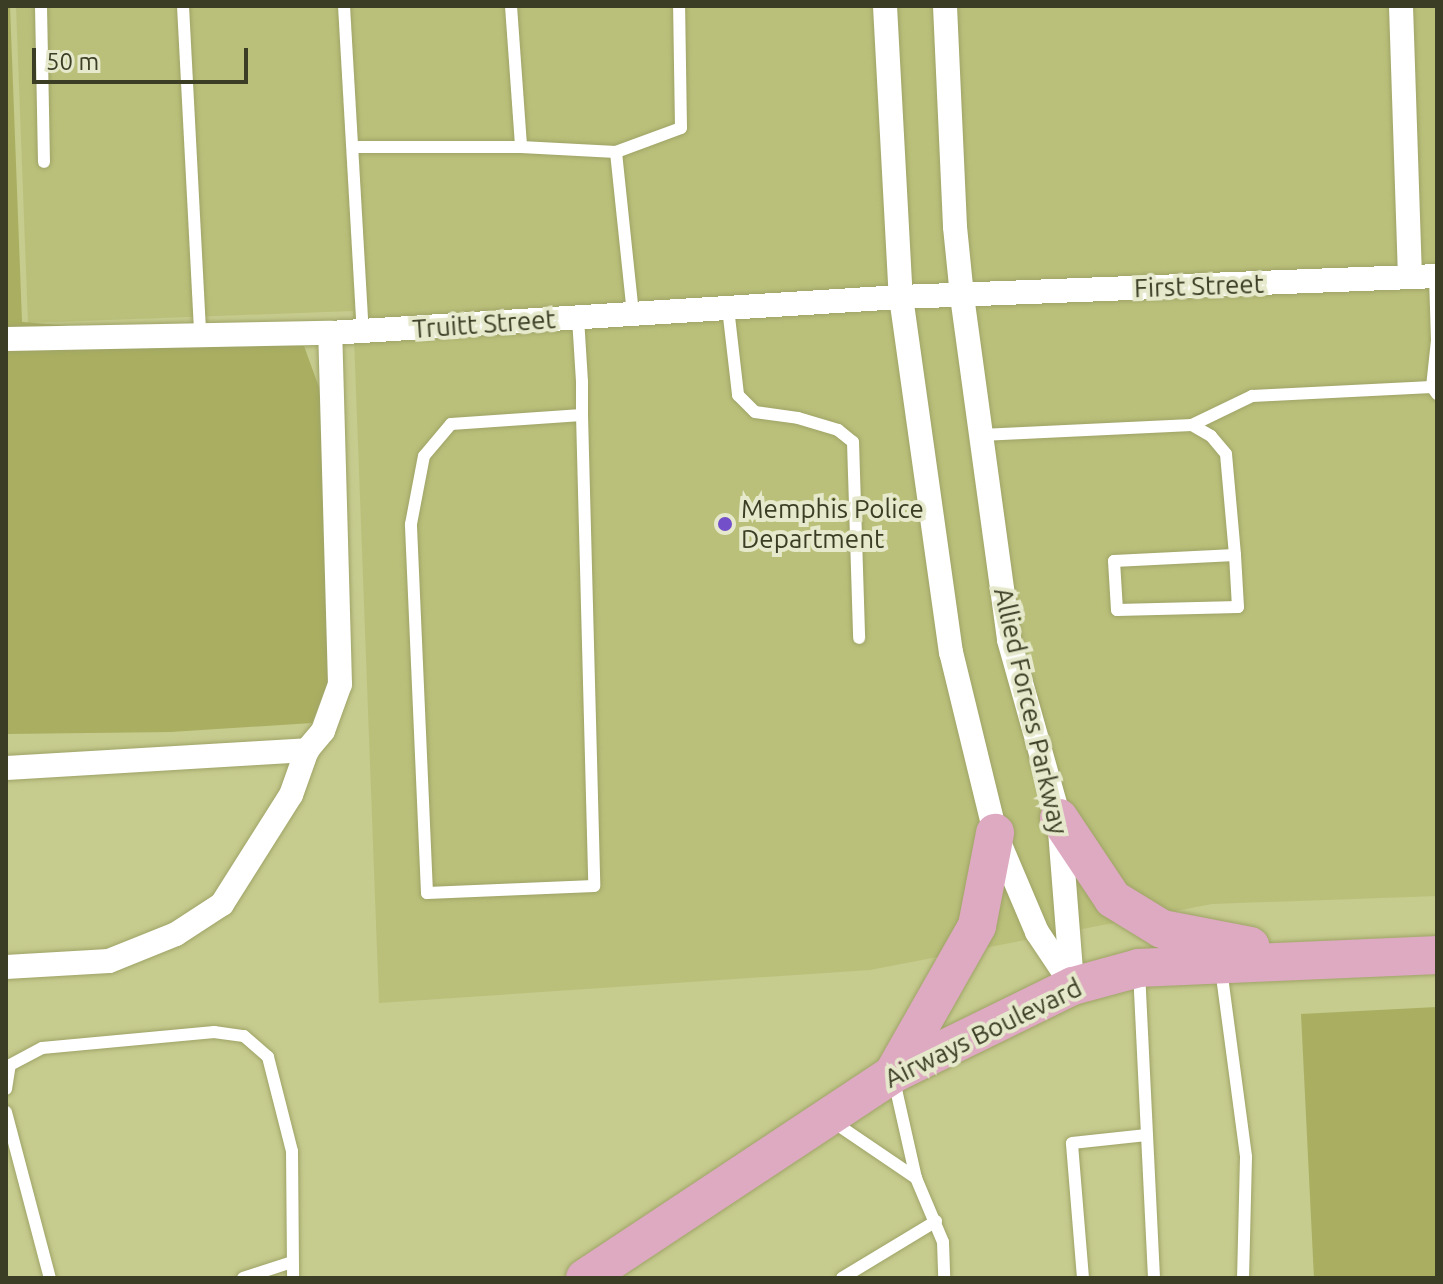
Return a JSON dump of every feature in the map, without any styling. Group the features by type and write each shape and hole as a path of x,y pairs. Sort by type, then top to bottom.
{"main road":[{"path":"1059,818 1113,899 1162,929 1311,958"},
{"path":"893,1074 977,926 995,833"},
{"name":"Airways Boulevard","path":"588,1277 893,1074 1073,986 1139,968 1311,958 1437,955"}],"street":[{"path":"885,6 901,297 951,652 995,833 1037,932 1073,986"},
{"name":"Allied Forces Parkway","path":"945,6 962,296 1009,640 1059,818 1073,986"},
{"path":"1401,6 1410,277"},
{"name":"First Street","path":"962,296 1436,276"},
{"name":"Truitt Street","path":"6,339 363,332 901,297 962,296"},
{"path":"6,967 109,961 176,934 222,904 291,795 307,750 323,731 340,684 330,333"},
{"path":"6,768 307,750"}],"lane":[{"path":"41,6 44,162"},
{"path":"183,6 200,335"},
{"path":"344,6 363,332"},
{"path":"511,6 521,147"},
{"path":"353,147 521,147 616,152 681,128 679,6"},
{"path":"616,152 633,314"},
{"path":"981,435 1192,425 1252,396 1434,391 1436,276"},
{"path":"728,308 738,395 755,412 798,418 838,430 853,442 859,638"},
{"path":"578,318 582,415 594,886 427,893 411,524 424,456 451,424 582,415"},
{"path":"1192,425 1211,436 1226,454 1235,555 1238,607 1117,610 1114,561 1235,555"},
{"path":"1220,962 1246,1157 1243,1278"},
{"path":"1139,968 1154,1278"},
{"path":"6,1089 10,1065 42,1048 214,1032 244,1036 268,1057 292,1151 293,1278"},
{"path":"893,1074 916,1178 943,1242 944,1278"},
{"path":"6,1112 50,1278"},
{"path":"826,1117 916,1178"},
{"path":"1083,1278 1072,1143 1147,1135"},
{"path":"842,1278 936,1221"},
{"path":"243,1278 292,1262"}],"shaded area":[{"path":"6,6 10,6 22,322 304,346 320,390 329,679 312,723 170,732 6,734"},
{"path":"16,6 1437,6 1437,896 1212,904 870,970 379,1003 353,311 28,323"},
{"path":"1437,1007 1437,1278 1314,1278 1301,1014"}],"place":[{"name":"Memphis Police Department","path":"725,524"}]}
